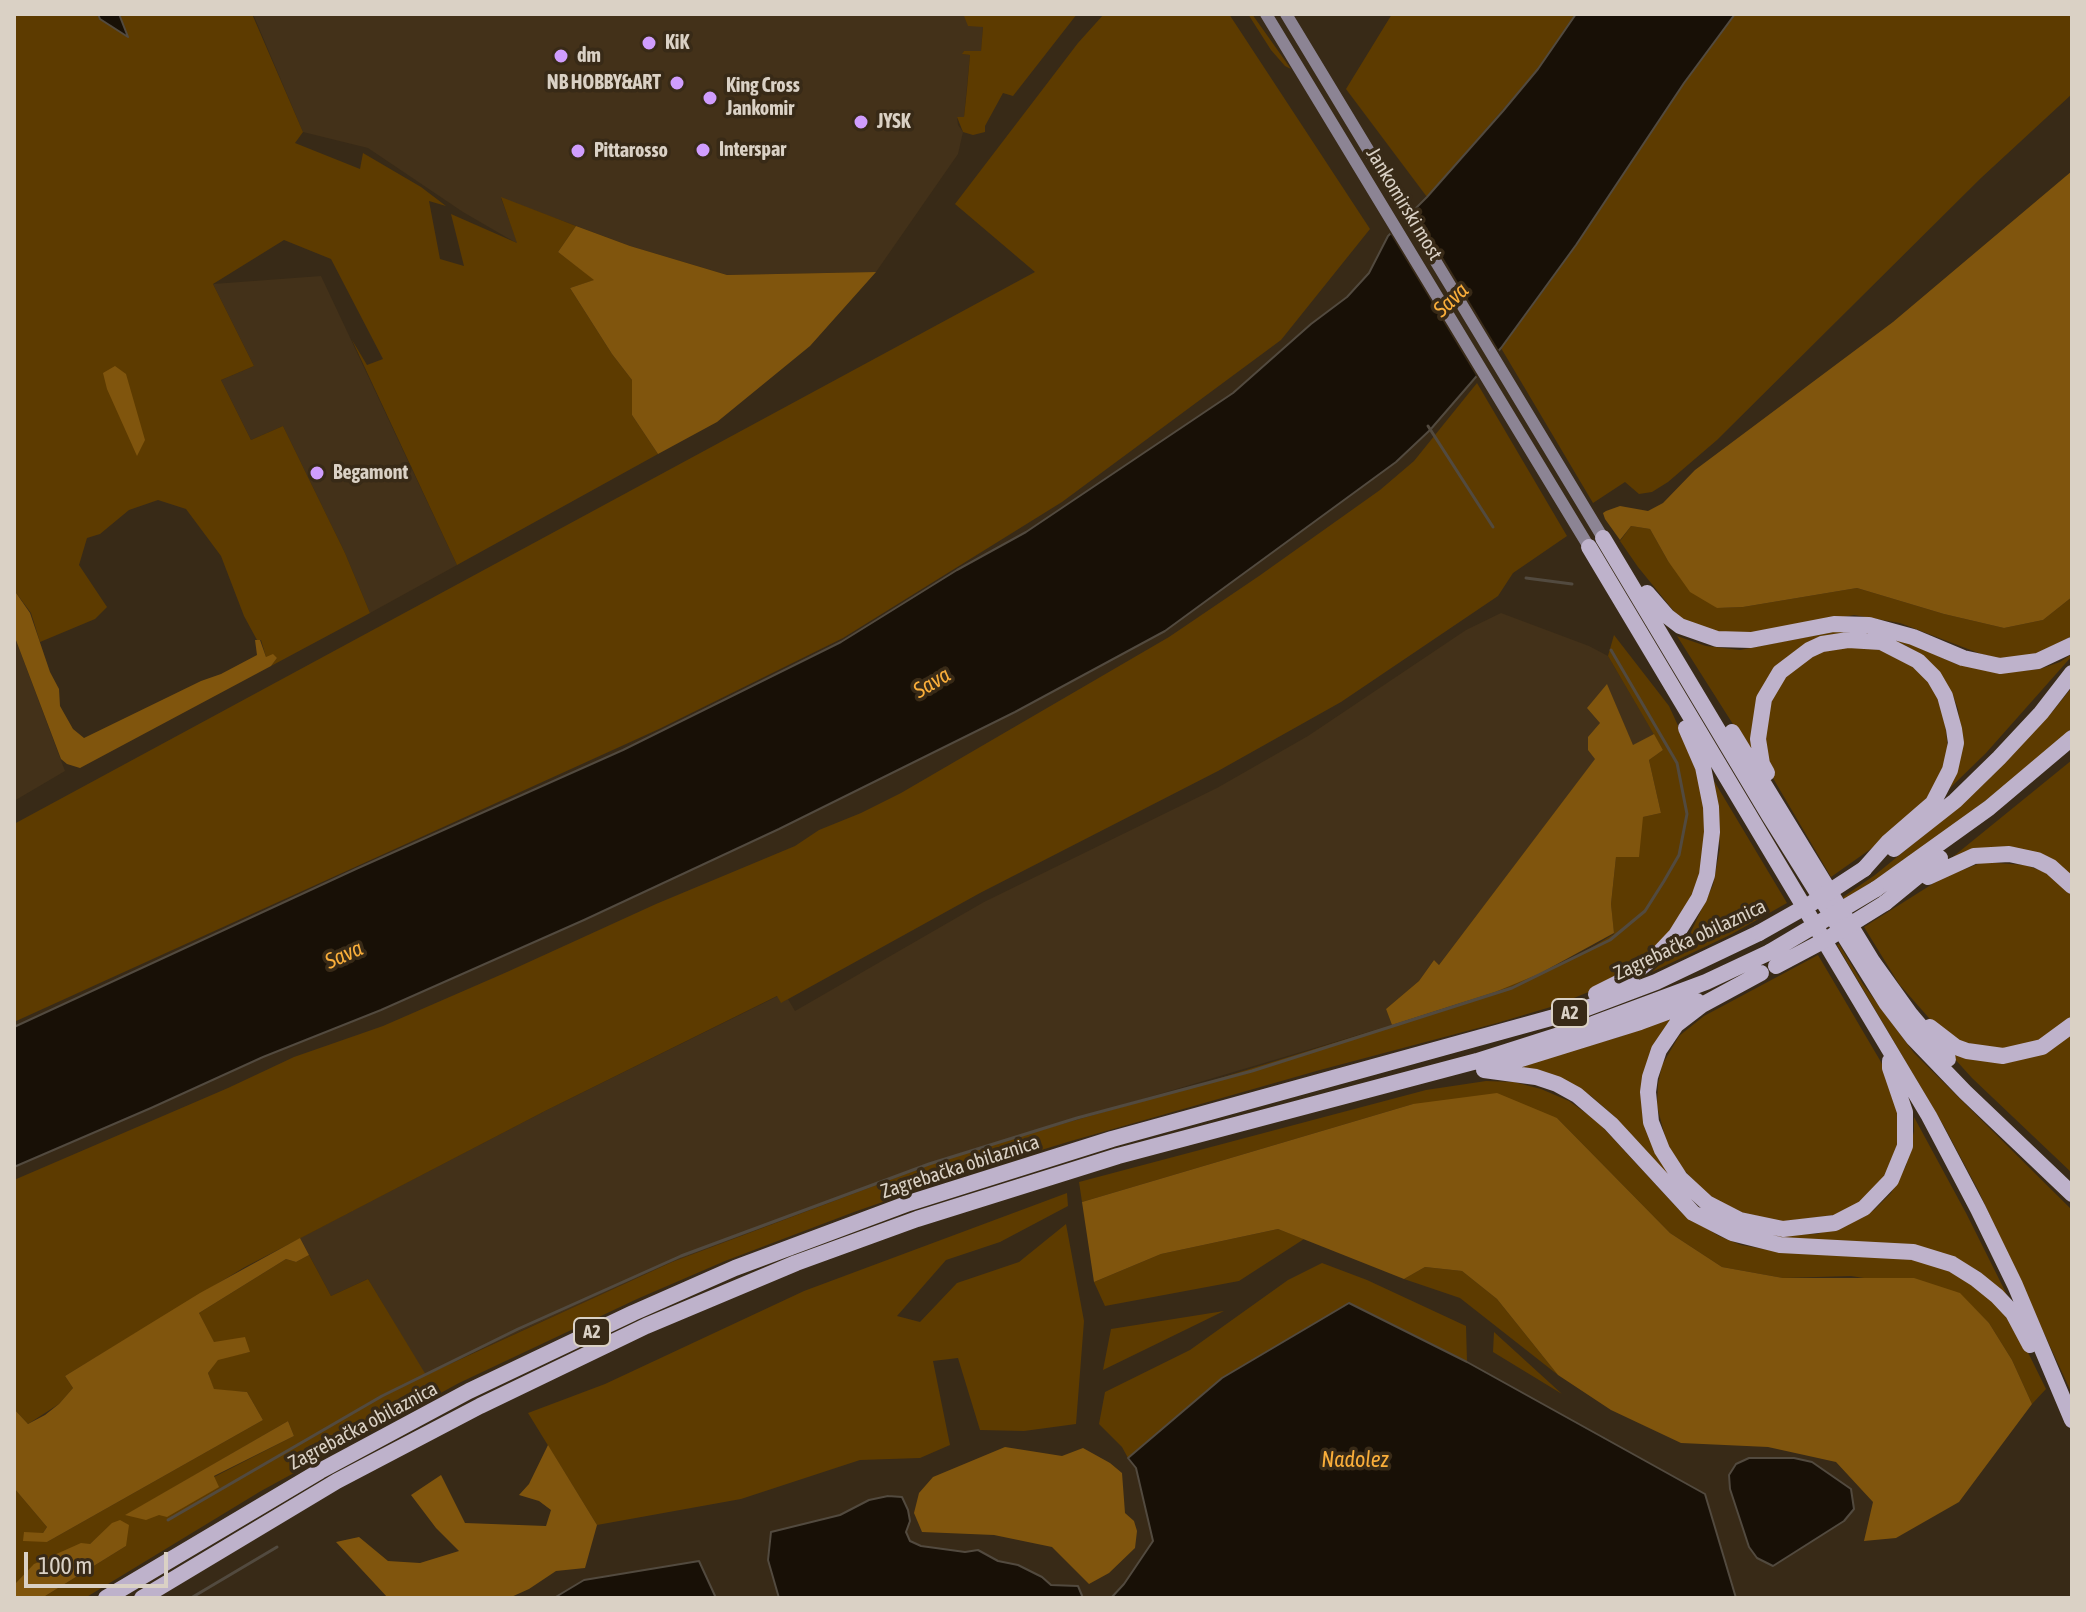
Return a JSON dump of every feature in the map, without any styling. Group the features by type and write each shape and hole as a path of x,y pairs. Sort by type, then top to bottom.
{"highway":[{"path":"1601,545 1667,616 1680,626 1705,637 1751,640 1834,624 1869,625 1913,637 1963,658 2000,666 2038,661 2072,645"},
{"path":"1601,545 1677,657 1716,707 1888,982 1939,1049 1992,1104 1997,1123"},
{"path":"1427,1054 1608,989 1628,978 1659,953 1689,917 1707,875 1712,832 1711,807 1703,767 1662,671 1601,545"},
{"path":"1782,811 1762,764 1758,739 1764,699 1780,672 1809,650 1822,644 1848,640 1881,642 1918,661 1934,677 1950,712 1956,743 1950,770 1933,803 1888,842 1864,869"},
{"path":"1677,657 1770,817 1887,1004 1913,1038 2066,1188"},
{"path":"1662,671 1929,1116 2015,1285 2071,1418"},
{"path":"1864,869 1955,801 2041,713 2072,673"},
{"path":"1884,897 2072,738"},
{"path":"1884,897 1996,813 2072,744"},
{"path":"1892,1053 1890,1068 1905,1112 1905,1146 1891,1180 1879,1195 1851,1216 1835,1223 1799,1229 1755,1225 1714,1208 1680,1178 1662,1150 1651,1122 1650,1077 1659,1050 1676,1025 1702,1005 1884,897 1951,864 1984,854 2009,854 2037,860 2051,867 2072,886"},
{"name":"Zagrebačka obilaznica","path":"106,1598 320,1471 469,1391 735,1268 909,1203 1068,1153 1587,1008 1656,982 1759,933 1864,869"},
{"path":"1368,1089 1391,1090 1484,1070 1671,1011 1769,964"},
{"name":"Zagrebačka obilaznica","path":"142,1598 246,1534 427,1433 596,1349 743,1285 871,1236 1021,1186 1477,1061 1593,1024 1706,982 1769,964"},
{"path":"1888,982 1919,1017 1943,1038 1956,1047 1979,1054 2003,1056 2027,1052 2053,1041 2072,1025"},
{"path":"1484,1070 1536,1077 1577,1095 1611,1124 1693,1213 1732,1233 1780,1245 1913,1252 1952,1264 1976,1279 2013,1313 2057,1404 2071,1418"}],"main road":[{"name":"Jankomirski most","path":"1266,14 1574,523 1601,545"},
{"name":"Jankomirski most","path":"1286,14 1588,513 1601,545"}],"shaded area":[{"path":"14,14 252,14 303,132 295,143 360,169 363,153 421,187 446,206 429,201 440,259 464,266 451,214 517,243 501,197 576,226 558,252 595,280 570,288 632,380 632,415 658,454 457,565 352,340 367,365 383,359 331,259 284,240 213,284 254,366 221,380 251,440 283,426 345,553 370,613 271,666 277,658 266,657 261,640 257,640 244,616 221,556 186,509 158,500 129,510 100,534 87,538 79,565 107,607 95,619 40,642 31,613 14,590"},
{"path":"253,14 970,14 983,27 981,52 964,51 963,54 970,55 964,117 957,117 963,132 958,154 876,272 727,275 630,246 501,198 518,244 463,212 368,148 303,132"},
{"path":"1077,14 1013,96 1003,93 985,126 985,132 973,135 963,132 957,117 964,117 970,55 962,54 964,51 981,51 983,27 968,26 964,16"},
{"path":"1104,14 1229,14 1370,229 1281,340 1062,502 843,638 659,729 14,1022 14,824 1035,272 955,204 1078,43"},
{"path":"1248,14 1252,14 1291,69 1271,50"},
{"path":"1392,14 1576,14 1538,69 1427,197 1346,89"},
{"path":"1735,14 2072,14 2072,94 1981,178 1717,440 1668,482 1652,492 1639,494 1625,482 1593,503 1501,348"},
{"path":"2072,171 2072,597 2043,620 2004,628 1857,588 1743,607 1717,608 1690,592 1650,529 1631,526 1620,540 1603,513 1620,506 1648,511 1663,503 1695,470 1893,322"},
{"path":"576,226 727,275 876,272 810,346 717,422 658,454 632,415 632,380 570,288 594,280 558,252"},
{"path":"321,276 457,565 370,613 345,553 283,426 251,440 221,380 254,366 213,284"},
{"path":"115,366 126,374 145,440 137,456 103,373"},
{"path":"1477,383 1567,536 1513,573 1498,596 1341,702 1218,771 980,893 781,1003 777,996 545,1111 245,1267 65,1376 73,1388 59,1404 28,1424 14,1409 14,1180 294,1057 383,1026 507,972 656,904 795,846 819,830 901,793 1169,637 1380,490 1414,461"},
{"path":"1631,526 1650,529 1668,561 1717,608 1743,607 1857,588 2004,628 2043,620 2072,597 2072,636 2038,653 1998,658 1900,623 1854,615 1753,634 1708,630 1681,620 1638,567 1620,541"},
{"path":"14,590 30,613 59,689 60,706 73,729 84,738 257,655 255,640 260,640 266,657 273,654 277,658 271,666 80,768 61,759 14,635"},
{"path":"1501,613 1608,656 1654,734 1633,746 1607,685 1596,759 1439,965 1434,960 1419,981 1386,1009 1392,1025 964,1152 672,1262 425,1375 368,1279 331,1296 300,1238 545,1111 778,996 781,1002 788,999 795,1011 984,902 1217,788 1308,736 1466,630"},
{"path":"1843,630 1859,630 1915,645 1956,664 2001,673 2040,669 2072,656 1986,753 1949,789 1957,772 1962,739 1958,709 1952,693 1920,655 1907,646 1894,641 1827,637 1756,703 1752,736 1757,762 1677,636 1706,646 1740,650"},
{"path":"14,635 65,771 14,801"},
{"path":"1614,635 1669,706 1698,769 1705,806 1705,854 1695,896 1656,949 1606,985 1554,1006 1497,1023 1071,1141 854,1212 725,1261 637,1299 459,1383 261,1491 85,1598 42,1598 126,1546 113,1523 90,1544 81,1544 35,1564 14,1585 14,1488 47,1527 43,1533 47,1542 263,1420 247,1392 214,1390 208,1373 218,1359 250,1352 214,1343 199,1313 286,1259 296,1262 309,1255 331,1296 368,1279 426,1375 672,1262 964,1152 1188,1088 1444,1009 1539,974 1584,952 1614,934 1611,904 1616,857 1643,817 1661,813 1649,760 1663,750 1608,656","holes":["288,1421 294,1436 214,1477 218,1486 163,1515 126,1515"]},
{"path":"1843,645 1890,651 1924,675 1943,704 1948,750 1933,792 1882,841 1831,877 1770,773 1765,752 1764,715 1780,682 1805,658"},
{"path":"1607,684 1633,745 1654,734 1663,750 1649,760 1661,813 1643,817 1639,857 1616,857 1611,904 1614,933 1539,974 1495,992 1392,1025 1386,1009 1419,981 1434,960 1439,965 1595,759 1588,750 1588,737 1600,723 1587,708"},
{"path":"2072,687 2072,728 2037,760 1918,854 1845,901 1843,897 1957,808 2053,711"},
{"path":"2072,760 2072,877 2043,858 1949,860"},
{"path":"1714,781 1787,903 1732,934 1652,972 1689,936 1713,885 1720,848"},
{"path":"1983,862 2025,865 2045,872 2060,882 2072,896 2072,1016 2058,1031 2039,1042 1994,1050 1960,1041 1936,1026 1899,984 1864,927 1942,878"},
{"path":"1839,944 1863,984 1914,1053 2072,1210 2072,1394 1979,1192"},
{"path":"1818,955 1881,1062 1897,1109 1898,1143 1885,1176 1855,1207 1841,1214 1780,1222 1752,1217 1719,1203 1704,1191 1683,1169 1667,1144 1657,1106 1662,1065 1679,1036 1704,1016"},
{"path":"1684,1012 1674,1022 1645,1119 1709,1214 1663,1172 1615,1117 1591,1096 1569,1083 1512,1067 1619,1037"},
{"path":"2072,1034 2072,1173 1972,1078 1934,1036 1974,1060 2008,1063 2048,1051"},
{"path":"1486,1081 1514,1082 1569,1101 1597,1121 1683,1214 1719,1236 1741,1245 1775,1251 1892,1256 1922,1261 1952,1272 1977,1287 1999,1307 2017,1330 2046,1389 2032,1404 2012,1360 1989,1323 1959,1293 1851,1276 1783,1278 1722,1267 1670,1233 1557,1118 1413,1104 1082,1202 1079,1182 1426,1090"},
{"path":"1497,1093 1557,1118 1670,1233 1722,1267 1783,1278 1914,1278 1960,1293 1989,1323 2012,1360 2032,1404 1959,1502 1896,1538 1864,1541 1873,1502 1836,1462 1768,1447 1681,1443 1611,1410 1558,1375 1497,1299 1462,1271 1425,1267 1404,1279 1278,1229 1161,1254 1094,1282 1082,1202 1413,1104"},
{"path":"1914,1117 2010,1301 1980,1272 1916,1246 1786,1239 1770,1235 1817,1234 1874,1210 1891,1193 1906,1166"},
{"path":"1067,1193 1068,1206 1000,1242 946,1260 897,1316 920,1322 957,1283 1019,1262 1066,1224 1084,1321 1076,1424 1024,1431 980,1430 958,1358 933,1361 950,1445 920,1458 860,1460 741,1499 597,1525 528,1413 605,1384 804,1291"},
{"path":"1278,1229 1304,1239 1239,1281 1105,1306 1094,1282 1161,1254"},
{"path":"300,1238 309,1255 296,1262 286,1259 199,1313 214,1342 245,1337 250,1352 218,1360 208,1373 214,1389 247,1392 263,1420 47,1542 23,1541 24,1532 43,1533 47,1527 14,1488 14,1409 28,1424 45,1415 73,1388 65,1376 200,1293"},
{"path":"1322,1263 1367,1280 1466,1326 1467,1362 1349,1303 1222,1378 1128,1458 1122,1447 1099,1424 1105,1392 1190,1350 1288,1280"},
{"path":"1425,1267 1462,1271 1497,1299 1558,1375 1460,1298 1404,1279"},
{"path":"1224,1311 1103,1370 1111,1329"},
{"path":"1494,1332 1562,1394 1493,1352"},
{"path":"288,1421 294,1436 214,1476 219,1487 167,1517 159,1515 146,1520 125,1515"},
{"path":"548,1445 597,1525 585,1568 556,1571 509,1598 388,1598 336,1542 359,1537 388,1561 420,1563 459,1551 436,1528 411,1495 441,1475 465,1523 546,1526 551,1510 539,1501 519,1495 529,1484"},
{"path":"1005,1447 1062,1456 1083,1448 1110,1463 1122,1473 1125,1513 1134,1521 1137,1531 1135,1548 1109,1573 1089,1584 1052,1547 994,1535 922,1532 914,1513 919,1493 933,1477"},
{"path":"120,1520 129,1525 126,1546 42,1598 14,1598 14,1585 34,1564 81,1543 90,1544 112,1523"}],"water":[{"path":"98,14 119,14 128,37 100,19"},
{"name":"Sava","path":"1576,14 1735,14 1501,348 1430,430 1396,462 1165,631 1015,712 779,829 584,920 14,1167 14,1027 623,750 841,642 957,570 1026,532 1233,393 1311,324 1347,297 1369,273 1388,236 1503,111 1538,69"},
{"name":"Nadolez","path":"1349,1303 1467,1362 1705,1494 1736,1598 1111,1598 1153,1541 1136,1468 1128,1458 1222,1378"},
{"path":"1749,1458 1794,1458 1812,1462 1851,1489 1854,1509 1844,1521 1773,1566 1757,1558 1749,1547 1730,1489 1729,1475 1736,1464"},
{"path":"902,1497 910,1521 906,1532 910,1541 921,1546 965,1552 978,1550 998,1561 1018,1565 1051,1585 1078,1586 1083,1598 779,1598 768,1560 771,1532 840,1515 869,1500"},
{"path":"699,1561 716,1598 554,1598 584,1580"}],"pier":[{"path":"1412,206 1501,354 1478,379 1388,230"}],"waterway":[{"path":"1428,426 1493,527"},
{"path":"1526,578 1572,584"},
{"path":"168,1520 382,1396 518,1329 681,1256 929,1164 1077,1118 1252,1071 1512,988 1610,940 1645,911 1664,881 1679,855 1687,814 1677,763 1611,650"},
{"path":"191,1598 277,1547"}],"place":[{"name":"KiK","path":"649,43"},
{"name":"dm","path":"561,56"},
{"name":"NB HOBBY&ART","path":"677,83"},
{"name":"King Cross Jankomir","path":"710,98"},
{"name":"JYSK","path":"861,122"},
{"name":"Interspar","path":"703,150"},
{"name":"Pittarosso","path":"578,151"},
{"name":"Begamont","path":"317,473"}]}
